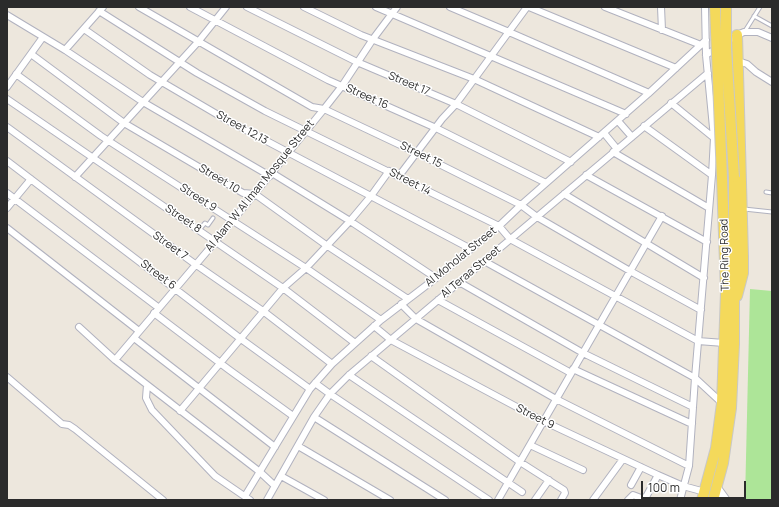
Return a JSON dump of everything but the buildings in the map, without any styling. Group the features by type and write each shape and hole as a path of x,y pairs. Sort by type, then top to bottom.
{"main road":[{"name":"The Ring Road","path":"704,496 716,448 722,403 726,292 715,7"},
{"name":"The Ring Road","path":"713,500 728,435 731,408 734,344 734,177 726,48 726,7"},
{"path":"734,305 740,290 743,273 738,61 740,34"}],"street":[{"path":"7,11 8,7"},
{"name":"Street 15","path":"139,7 312,107 324,109 521,205 537,217 630,271 702,310"},
{"name":"Street 16","path":"190,7 342,86 436,128 546,183"},
{"path":"75,177 198,42 226,7"},
{"name":"Street 17","path":"247,7 358,62 456,104 571,162"},
{"path":"304,7 361,35 474,79 601,135 615,150 710,208"},
{"path":"376,7 626,114"},
{"name":"Al Alam W Al Iman Mosque Street","path":"115,360 195,264 216,242 324,109 342,86 373,39 397,7"},
{"path":"450,7 649,94"},
{"path":"399,176 456,104 528,7 676,68"},
{"path":"605,7 701,45"},
{"path":"661,7 662,30"},
{"path":"680,500 689,466 698,340 702,310 710,208 714,138 706,55 705,7"},
{"path":"65,50 101,9"},
{"name":"Street 14","path":"101,9 179,62 265,111 499,226 510,239 698,340 724,343"},
{"path":"7,15 65,50 143,102 350,220 436,278"},
{"name":"Street 12,13","path":"84,29 161,82 225,119 471,249"},
{"path":"706,55 740,34 758,32 772,38"},
{"path":"7,87 43,37"},
{"name":"Al Moholat Street","path":"248,498 260,472 293,416 310,389 332,364 380,320 436,278 499,226 546,183 649,94 706,40"},
{"name":"Street 10","path":"31,54 124,123 243,193 255,194 326,246 408,299"},
{"path":"738,61 747,64 761,76 772,82"},
{"name":"Al Teraa Street","path":"267,500 314,417 330,394 349,375 708,73"},
{"name":"Street 9","path":"16,74 101,136 306,268 380,320"},
{"name":"Street 8","path":"7,99 283,288 355,343"},
{"path":"671,103 714,138"},
{"path":"618,121 632,137"},
{"path":"644,126 712,175"},
{"name":"Street 7","path":"7,127 195,264 263,311 332,364"},
{"name":"Street 6","path":"7,161 241,339 310,389"},
{"path":"180,410 283,288 306,268 371,196 389,171"},
{"path":"586,175 707,242"},
{"path":"7,208 31,179"},
{"path":"7,193 220,363 293,416"},
{"path":"564,194 704,278"},
{"path":"498,500 662,216"},
{"path":"7,228 139,331"},
{"path":"484,261 598,326 695,378 722,403"},
{"path":"459,282 583,353 693,407"},
{"path":"438,300 572,371 692,424"},
{"path":"401,304 416,319 556,399 689,466"},
{"name":"Street 9","path":"374,326 391,340 543,421 658,476 704,496"},
{"path":"79,327 115,360 260,472 275,486"},
{"path":"134,338 275,446"},
{"path":"371,356 520,462 564,490 565,493 560,500"},
{"path":"349,375 522,492"},
{"path":"7,377 62,424 69,425 75,429 163,500"},
{"path":"315,383 489,500"},
{"path":"147,384 146,398 152,410 216,476 248,498"},
{"path":"314,417 445,500"},
{"path":"530,445 583,470"},
{"path":"298,446 390,500"},
{"path":"593,500 623,459"},
{"path":"631,485 641,467"},
{"path":"281,476 324,500"},
{"path":"628,500 633,495 641,498 646,497 658,476"},
{"path":"535,500 549,480"},
{"path":"716,489 725,500"}],"lane":[{"path":"740,34 760,7"},
{"path":"754,16 772,26"},
{"path":"766,192 772,193"},
{"path":"742,208 772,212"},
{"path":"199,230 205,223 208,225 213,218"}],"green space":[{"path":"750,289 772,291 772,500 745,500"}]}
